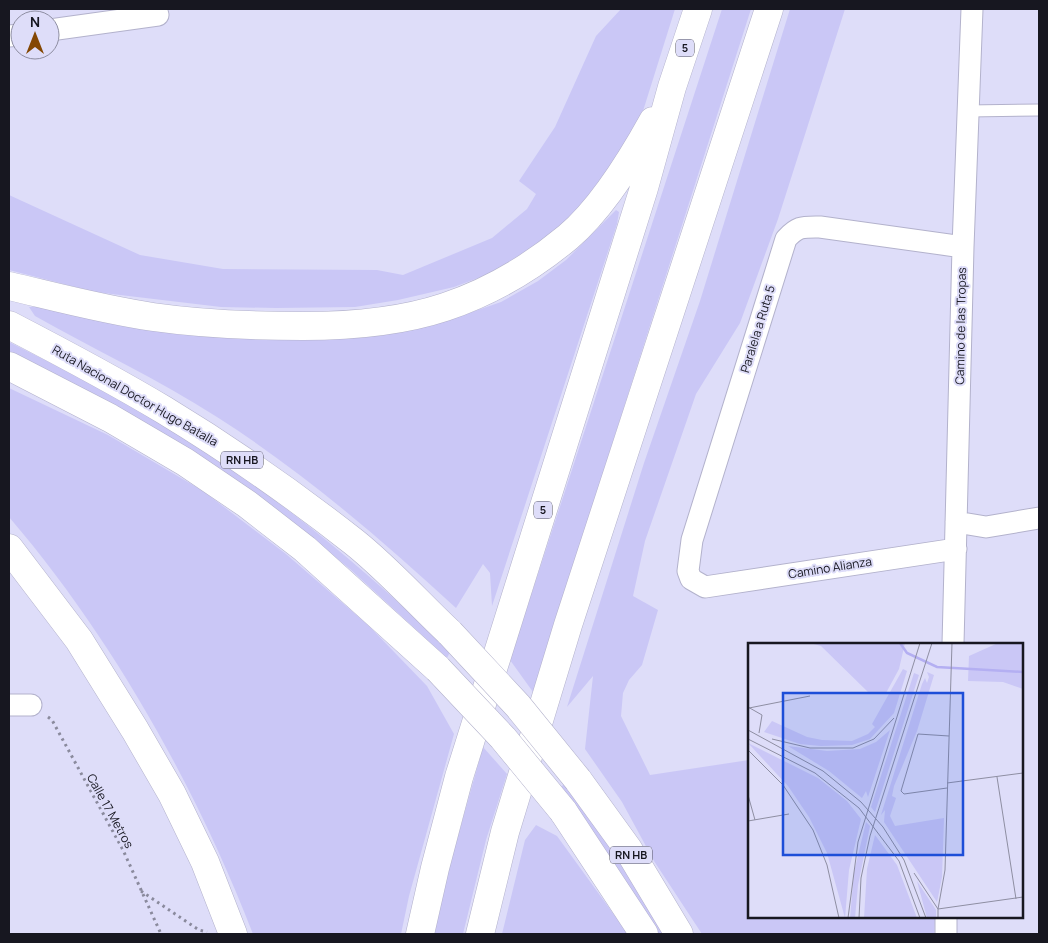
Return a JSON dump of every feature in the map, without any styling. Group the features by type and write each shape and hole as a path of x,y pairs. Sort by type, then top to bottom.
{"highway":[{"name":"5","path":"420,934 459,777 644,188 672,87 698,9"},
{"path":"480,934 505,832 568,625 768,9"},
{"path":"9,286 116,311 154,317 254,326 354,324 404,317 445,307 514,276 570,236 596,208 623,170 672,87"},
{"name":"Ruta Nacional Doctor Hugo Batalla","path":"9,324 165,410 229,451 355,543 450,633 518,706 578,780 628,849 679,934"},
{"path":"9,366 110,418 185,462 247,504 305,549 438,669 504,738 563,811 644,934"},
{"path":"9,548 79,640 135,730 172,794 205,862 233,933"}],"street":[{"name":"Camino de las Tropas","path":"953,643 963,247 972,9"},
{"path":"60,29 158,15"},
{"name":"Paralela a Ruta 5","path":"705,587 691,579 688,571 692,540 786,239 802,226 963,247"},
{"path":"956,522 986,527 1039,518"},
{"name":"Camino Alianza","path":"705,587 956,549"},
{"path":"9,705 31,705"},
{"path":"946,918 946,934"}],"lane":[{"path":"968,110 1039,110"}],"path":[{"name":"Calle 17 Metros","path":"31,705 52,720 123,850 161,934"},
{"path":"140,890 198,930 212,933 233,933"}],"shaded area":[{"path":"621,9 675,9 643,111 618,157 590,199 556,231 505,268 454,287 398,300 355,307 276,308 221,307 95,292 9,270 9,195 140,255 223,269 377,270 403,275 492,238 527,209 536,194 519,181 555,127 596,36"},
{"path":"722,9 751,9 533,692 510,660"},
{"path":"790,9 845,9 778,219 740,323 696,394 645,541 633,596 658,610 642,665 629,680 623,693 621,716 650,775 748,760 748,918 935,918 934,934 702,934 654,861 622,802 585,749 593,676 567,707 644,463 700,301"},
{"path":"616,210 619,212 617,224 492,606 490,573 483,564 456,608 341,507 249,438 172,390 35,316 29,307 395,331 446,321 501,302 538,281 566,260"},
{"path":"9,342 75,375 140,411 182,436 254,485 322,536 387,592 450,652 447,658 350,569 290,521 82,389 9,351"},
{"path":"9,388 108,435 203,491 286,554 369,626 427,686 454,734 409,896 401,934 253,934 205,824 178,769 148,715 83,612 47,563 9,517"},
{"path":"483,747 507,774 486,840 463,934 434,934 448,872"},
{"path":"564,784 611,847 666,934 659,934 612,859 561,787"},
{"path":"536,825 557,836 628,934 502,934 525,840"}]}
